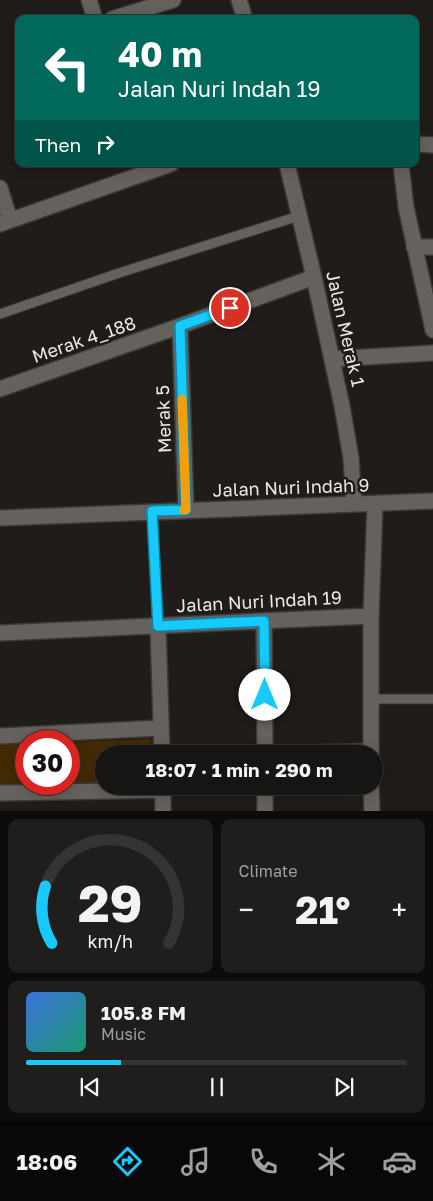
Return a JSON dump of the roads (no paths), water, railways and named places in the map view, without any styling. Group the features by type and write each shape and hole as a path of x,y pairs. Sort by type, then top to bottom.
{"street":[{"path":"89,0 94,15"},
{"path":"125,15 173,0"},
{"path":"239,0 244,15"},
{"path":"419,144 433,145"},
{"name":"Jalan Merak 1","path":"288,167 333,359 351,458 354,504"},
{"path":"401,167 406,207 433,330"},
{"path":"0,188 5,222 142,169"},
{"path":"414,247 433,246"},
{"name":"Merak 4_188","path":"0,389 314,277"},
{"name":"Merak 5","path":"180,326 186,510"},
{"path":"333,359 433,354"},
{"name":"Jalan Nuri Indah 9","path":"0,518 433,501"},
{"path":"371,745 370,616 375,504"},
{"name":"Jalan Nuri Indah 19","path":"0,633 370,616"},
{"path":"264,621 265,745"},
{"path":"158,626 162,745"},
{"path":"0,736 162,728"},
{"path":"0,793 95,790"},
{"path":"163,795 163,811"},
{"path":"265,795 265,811"},
{"path":"372,795 372,811"}],"lane":[{"path":"0,314 118,273 299,216"},
{"path":"152,511 158,626"},
{"path":"371,699 433,699"}]}
